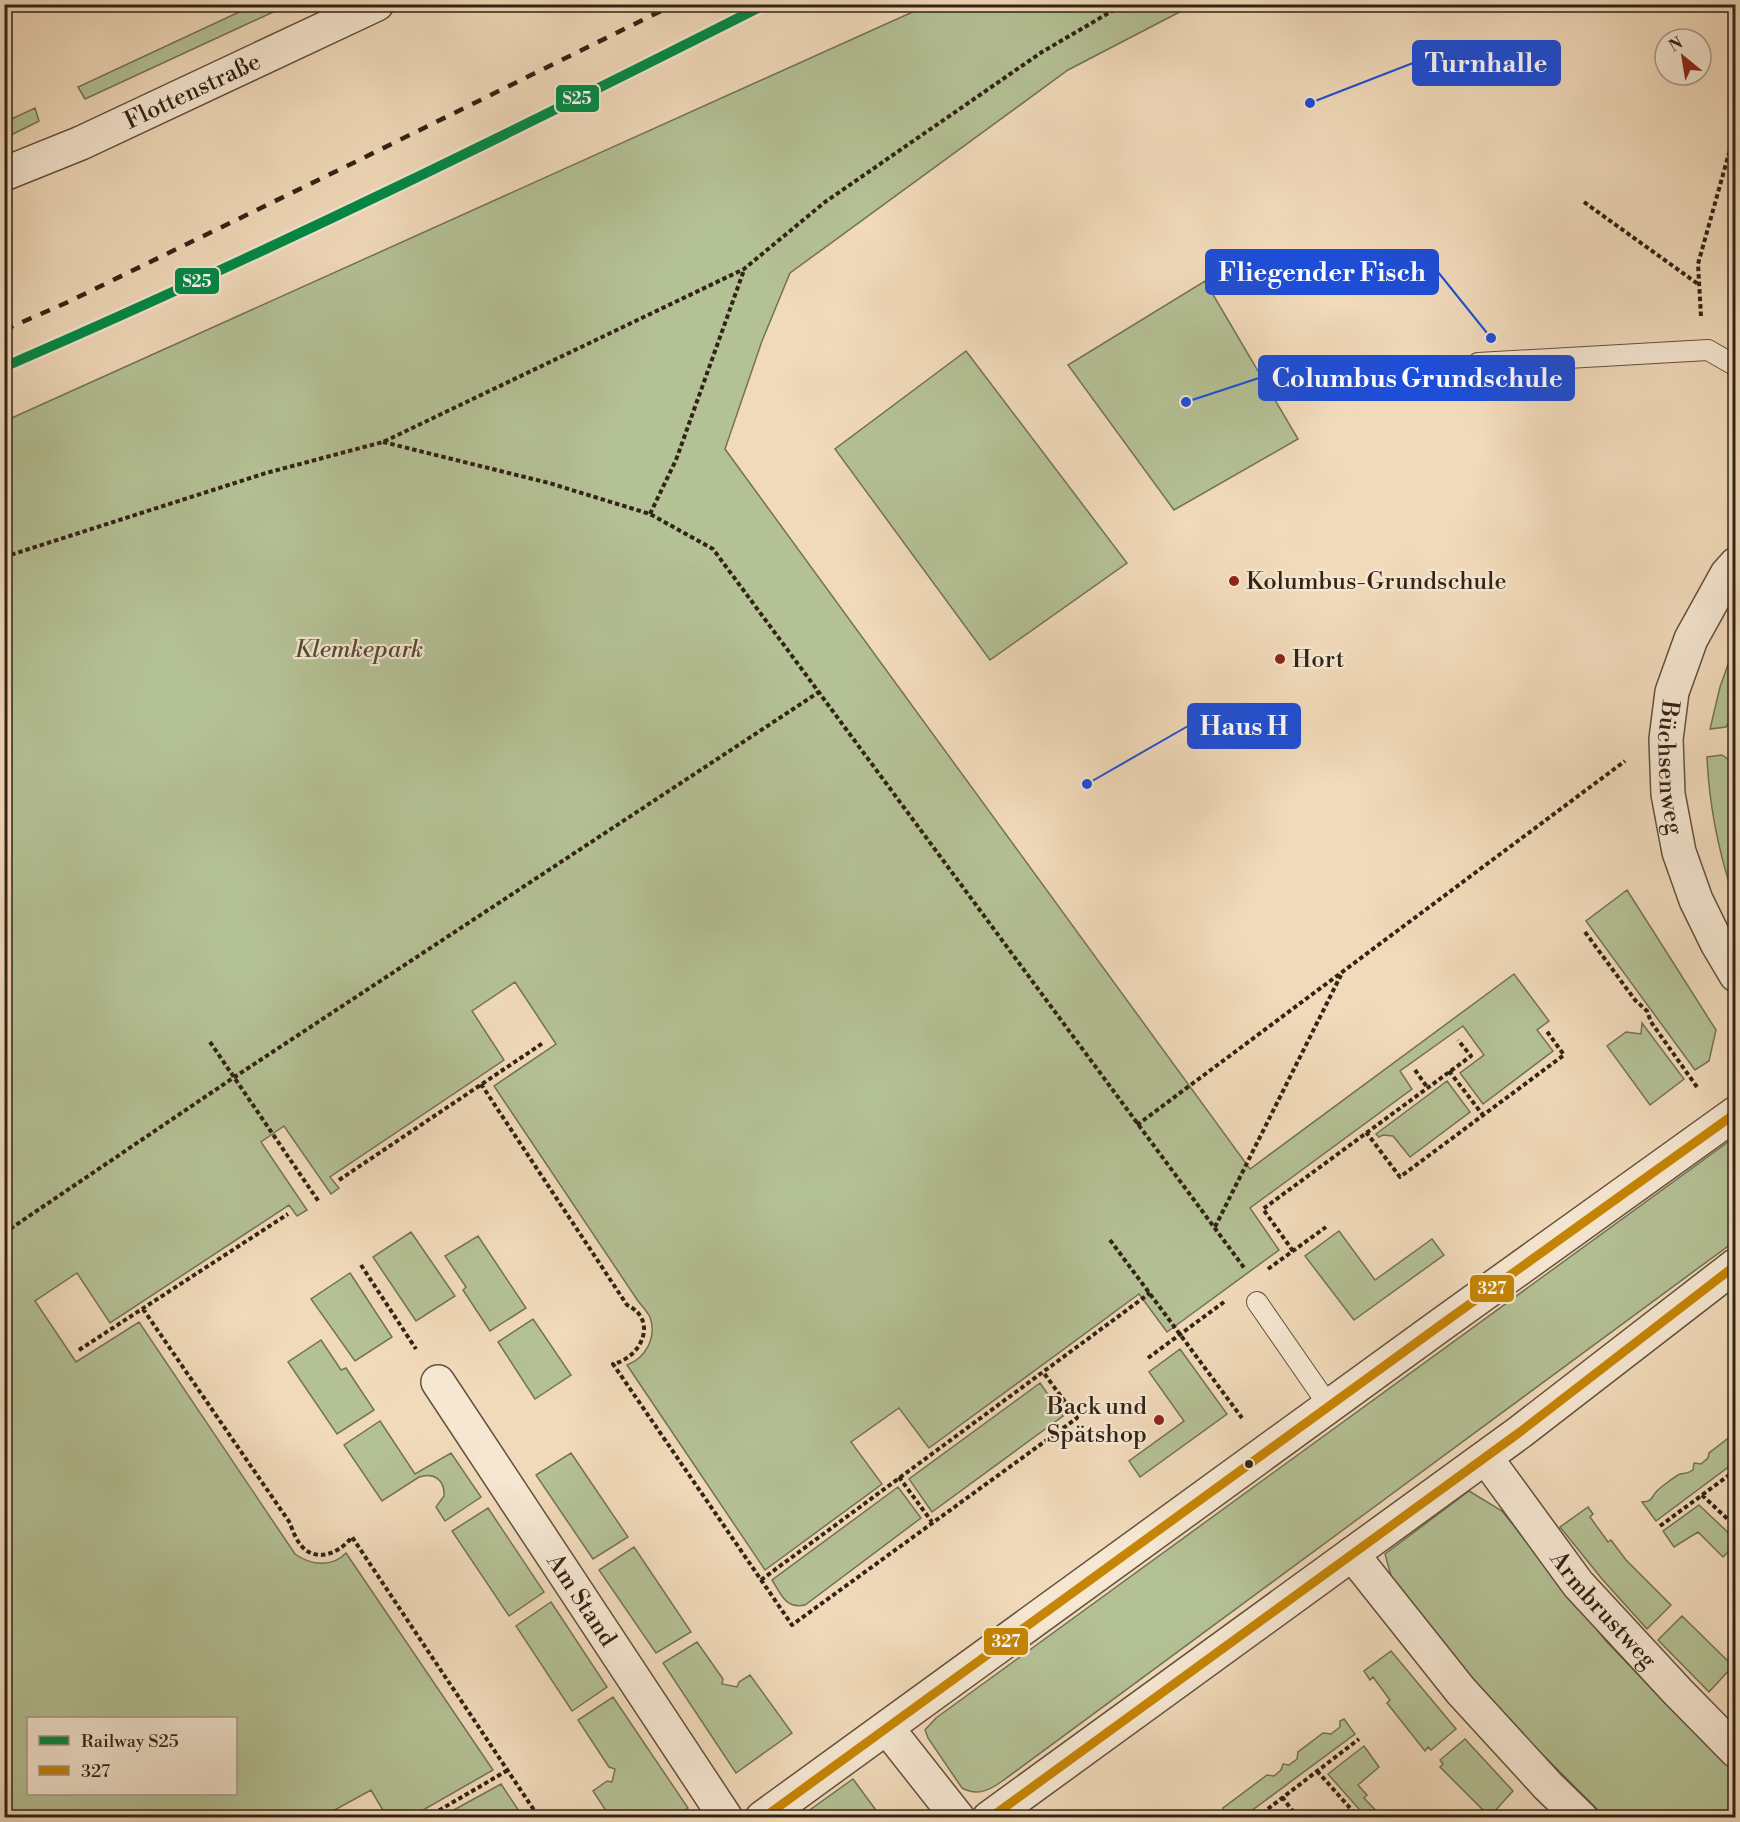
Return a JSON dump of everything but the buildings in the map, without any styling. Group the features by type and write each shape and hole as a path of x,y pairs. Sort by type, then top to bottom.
{"street":[{"name":"Flottenstraße","path":"4,174 81,143 377,4"},
{"name":"Büchsenweg","path":"1736,564 1727,573 1691,639 1672,692 1666,739 1668,794 1678,852 1696,900 1736,975"},
{"path":"762,1818 1736,1113"},
{"path":"989,1818 1486,1458 1736,1265"},
{"name":"Am Stand","path":"438,1382 726,1818"},
{"name":"Armbrustweg","path":"1486,1458 1578,1584 1736,1751"},
{"path":"1352,1554 1461,1691 1548,1786 1581,1818"},
{"path":"887,1728 958,1818"}],"lane":[{"path":"1478,363 1708,350 1736,366"},
{"path":"1257,1302 1329,1406"}],"path":[{"path":"4,557 266,473 383,442 744,269 825,202 1042,52 1124,4"},
{"path":"1703,350 1698,264 1736,128"},
{"path":"1584,202 1699,284"},
{"path":"650,514 676,460 744,269"},
{"path":"383,442 549,483 650,514 713,549 1137,1125 1215,1227 1253,1281 1257,1302"},
{"path":"4,1233 233,1078 819,692"},
{"path":"1137,1125 1630,757"},
{"path":"1585,932 1635,1000 1647,1011 1651,1022 1697,1087"},
{"path":"1215,1227 1341,974"},
{"path":"1366,1132 1400,1177 1564,1055 1546,1030"},
{"path":"1293,1251 1263,1209 1471,1056 1458,1040"},
{"path":"210,1042 319,1202"},
{"path":"339,1180 543,1043"},
{"path":"1414,1070 1427,1087"},
{"path":"1449,1071 1482,1115"},
{"path":"481,1084 627,1305 640,1315 644,1326 641,1345 632,1355 613,1364 792,1625 1077,1418 1044,1371"},
{"path":"79,1350 288,1214"},
{"path":"1110,1240 1242,1419"},
{"path":"361,1265 438,1382"},
{"path":"761,1580 1150,1293"},
{"path":"143,1309 290,1522 296,1538 307,1551 324,1555 337,1551 352,1537 508,1770 538,1816 536,1818"},
{"path":"1660,1527 1736,1470"},
{"path":"899,1478 933,1522"},
{"path":"1702,1495 1736,1527"},
{"path":"1256,1818 1359,1739"},
{"path":"426,1818 508,1770"},
{"path":"1317,1771 1359,1818"},
{"path":"1282,1797 1298,1818"},
{"path":"1341,1818 1352,1809"}],"green space":[{"path":"254,5 284,5 284,7 85,99 78,87"},
{"name":"Klemkepark","path":"928,5 1193,5 1068,70 790,273 762,341 725,449 1250,1169 1514,974 1549,1021 1537,1030 1553,1051 1483,1104 1460,1073 1484,1055 1463,1026 1400,1071 1412,1089 1250,1208 1279,1250 1167,1332 1139,1294 929,1448 899,1408 851,1442 882,1484 765,1570 627,1365 640,1357 648,1346 652,1332 649,1315 494,1086 556,1044 515,982 472,1011 504,1060 330,1177 339,1188 331,1194 284,1126 261,1142 307,1210 297,1216 289,1205 110,1323 77,1273 35,1301 76,1362 139,1322 295,1554 307,1561 328,1563 346,1553 493,1770 411,1817 387,1817 371,1790 322,1817 5,1817 5,421"},
{"path":"35,108 39,121 5,138 5,122"},
{"path":"1205,281 1298,439 1174,510 1068,365"},
{"path":"966,351 1127,563 990,660 835,449"},
{"path":"1735,645 1735,712 1726,727 1710,729 1720,687"},
{"path":"1722,755 1735,764 1736,885 1731,889 1714,824 1708,774 1707,757"},
{"path":"1627,890 1716,1030 1709,1061 1695,1070 1586,921"},
{"path":"1642,1023 1684,1079 1650,1105 1607,1046 1626,1032 1641,1034"},
{"path":"1447,1081 1470,1112 1410,1157 1393,1136 1379,1137 1376,1134"},
{"path":"1735,1137 1735,1241 1001,1782 992,1788 978,1792 962,1788 925,1730 936,1718"},
{"path":"1339,1231 1375,1280 1432,1239 1444,1255 1354,1320 1305,1256"},
{"path":"411,1232 455,1296 416,1321 373,1257"},
{"path":"478,1236 526,1308 490,1331 463,1290 466,1287 445,1256"},
{"path":"350,1273 392,1337 355,1361 311,1299"},
{"path":"533,1319 571,1375 535,1399 498,1342"},
{"path":"321,1340 341,1370 346,1368 374,1410 337,1434 288,1362"},
{"path":"1180,1349 1227,1414 1140,1477 1129,1461 1184,1421 1149,1372"},
{"path":"1040,1383 1063,1416 932,1512 909,1479"},
{"path":"380,1421 415,1474 451,1453 481,1497 445,1521 436,1507 444,1496 443,1486 438,1479 424,1476 382,1501 344,1445"},
{"path":"1735,1433 1735,1462 1656,1521 1642,1502 1650,1500 1657,1490 1678,1475 1693,1470 1694,1463 1701,1464 1708,1458 1709,1453"},
{"path":"571,1453 628,1537 593,1559 536,1475"},
{"path":"898,1487 921,1518 805,1605 798,1606 788,1603 772,1580"},
{"path":"1469,1491 1502,1511 1606,1641 1735,1771 1735,1817 1605,1817 1472,1684 1395,1590 1385,1554"},
{"path":"1699,1505 1735,1539 1735,1555 1730,1550 1723,1557 1698,1532 1674,1547 1663,1531"},
{"path":"1588,1507 1593,1514 1590,1517 1608,1542 1611,1540 1626,1560 1671,1605 1647,1629 1560,1527"},
{"path":"488,1508 544,1592 509,1616 452,1531"},
{"path":"634,1547 691,1632 656,1653 599,1570"},
{"path":"551,1602 607,1687 572,1711 516,1626"},
{"path":"1682,1616 1733,1666 1709,1692 1658,1640"},
{"path":"697,1642 723,1679 722,1684 737,1687 739,1682 750,1675 792,1733 736,1773 663,1663"},
{"path":"1391,1651 1456,1729 1431,1750 1428,1747 1425,1751 1387,1703 1390,1700 1373,1677 1370,1680 1364,1671"},
{"path":"613,1697 688,1808 675,1817 610,1817 593,1791 607,1781 612,1782 615,1769 609,1767 578,1720"},
{"path":"1344,1719 1355,1734 1243,1817 1218,1817 1222,1814 1223,1808 1267,1775 1274,1776 1281,1770 1283,1764 1289,1765 1297,1759 1298,1752 1323,1733 1331,1734 1340,1727 1340,1721"},
{"path":"1465,1739 1513,1791 1493,1813 1490,1810 1486,1813 1440,1767 1443,1764 1440,1760"},
{"path":"1364,1746 1379,1767 1358,1785 1367,1795 1364,1798 1382,1817 1366,1817 1328,1774"},
{"path":"853,1779 881,1817 800,1817"},
{"path":"501,1784 519,1811 520,1817 441,1817"}],"railway":[{"path":"4,330 68,302 675,4"}],"rail line":[{"name":"S25","path":"4,367 197,281 388,191 766,4"}],"transit line":[{"name":"327","path":"763,1818 1736,1113"},
{"name":"327","path":"990,1818 1520,1432 1736,1265"}],"place":[{"name":"Turnhalle","path":"1310,103"},
{"name":"Fliegender Fisch","path":"1491,338"},
{"name":"Columbus Grundschule","path":"1186,402"},
{"name":"Kolumbus-Grundschule","path":"1234,581"},
{"name":"Hort","path":"1280,659"},
{"name":"Haus H","path":"1087,784"},
{"name":"Back und Spätshop","path":"1159,1420"}]}
